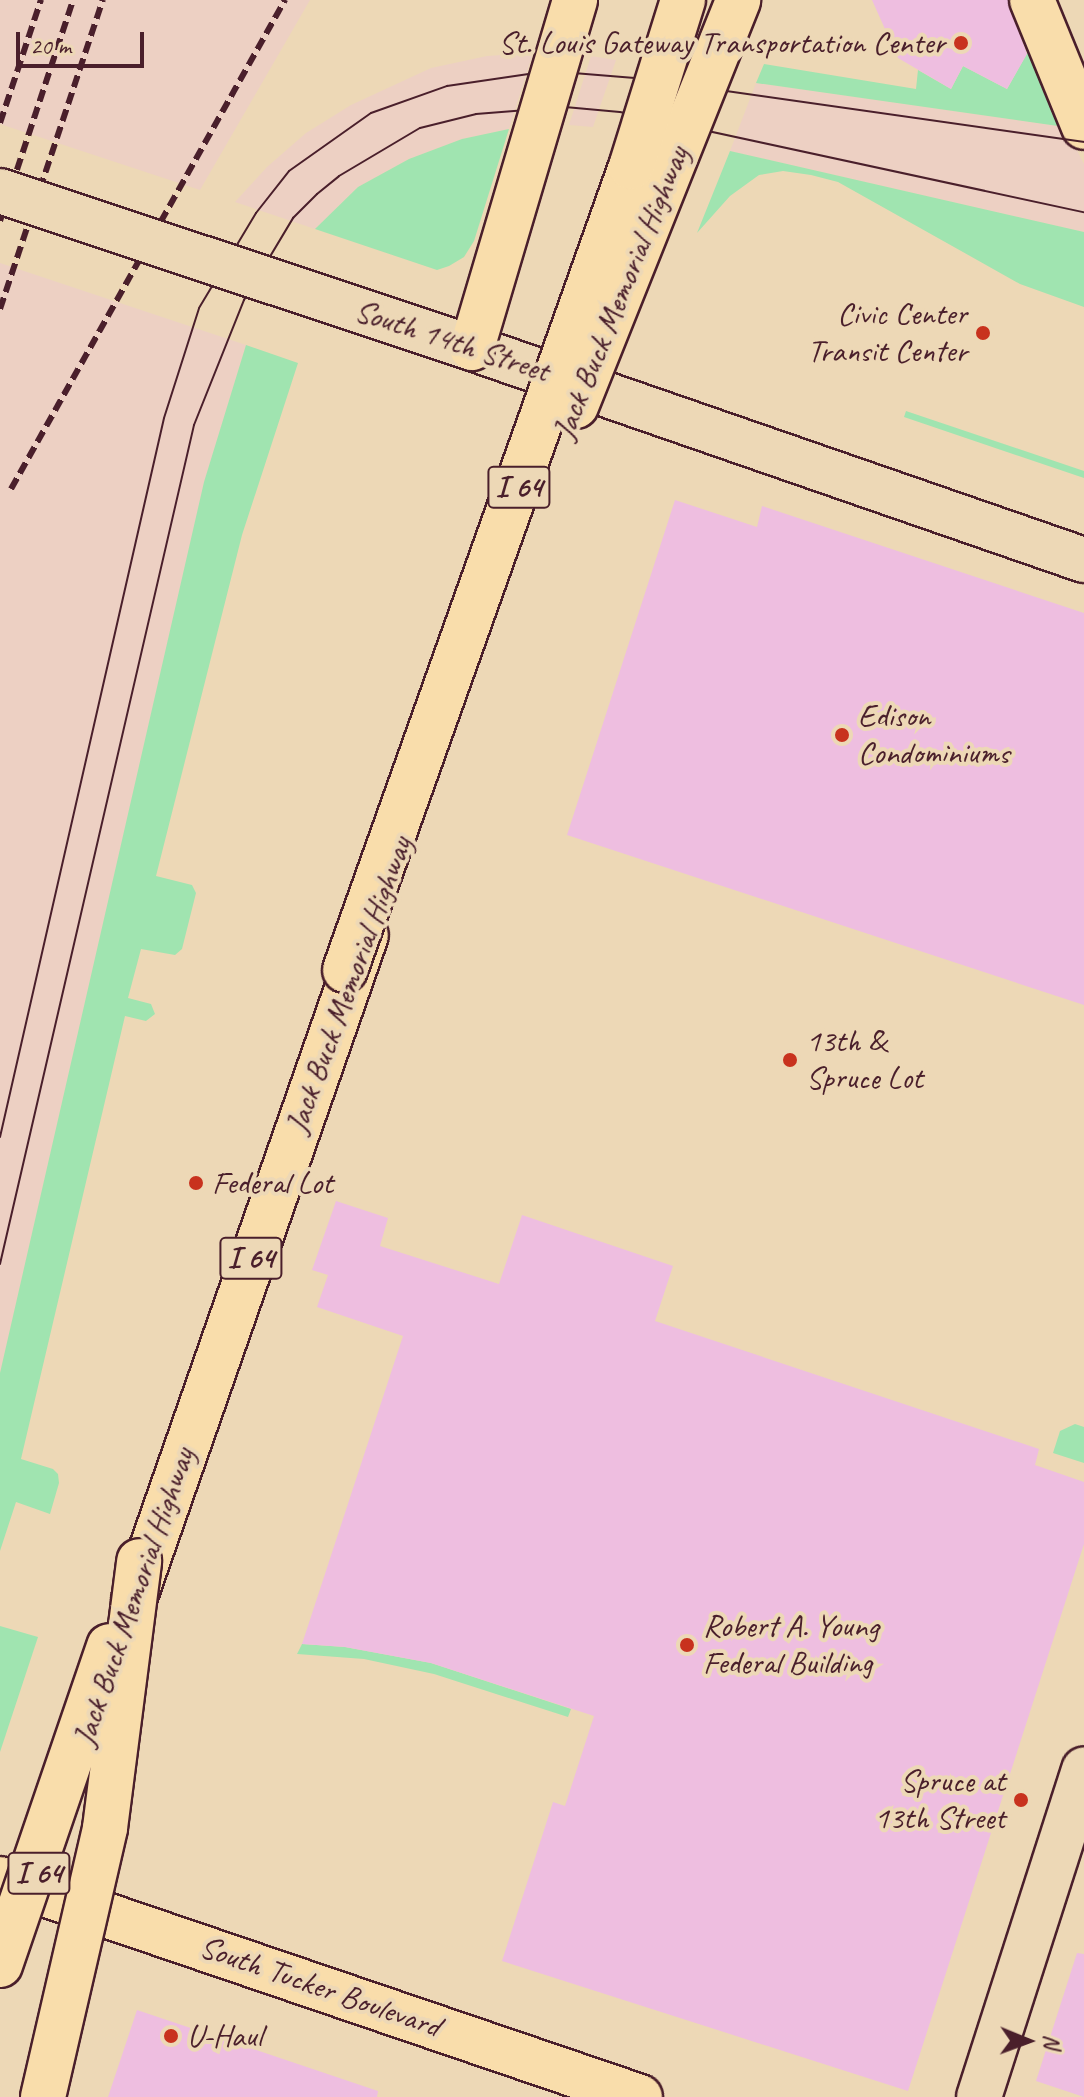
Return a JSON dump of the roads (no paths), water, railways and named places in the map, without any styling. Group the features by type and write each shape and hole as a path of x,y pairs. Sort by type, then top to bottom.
{"main road":[{"path":"472,348 575,0"},
{"name":"Jack Buck Memorial Highway","path":"0,1965 345,970 631,167 683,0"},
{"name":"Jack Buck Memorial Highway","path":"0,1986 352,973 432,760 738,0"},
{"path":"1032,0 1084,127"},
{"name":"South 14th Street","path":"0,191 516,362 1084,560"},
{"path":"43,2097 105,1828 139,1561"},
{"path":"18,2097 49,1992 63,1925 74,1844 78,1760"},
{"path":"979,2097 1084,1769"},
{"name":"South Tucker Boulevard","path":"0,1879 640,2097"}],"tram line":[{"path":"0,1137 164,418 199,308 256,213 289,171 371,113 447,86 549,71 635,78 1084,142"},
{"path":"0,1264 194,425 244,300 293,218 317,194 339,176 420,128 476,114 565,107 620,112 1084,212"}],"railway":[{"path":"0,123 41,0"},
{"path":"0,221 73,0"},
{"path":"0,309 103,0"},
{"path":"11,489 285,0"}],"place":[{"name":"St. Louis Gateway Transportation Center","path":"961,43"},
{"name":"Civic Center Transit Center","path":"983,333"},
{"name":"Edison Condominiums","path":"842,735"},
{"name":"13th & Spruce Lot","path":"790,1060"},
{"name":"Federal Lot","path":"196,1183"},
{"name":"Robert A. Young Federal Building","path":"687,1645"},
{"name":"Spruce at 13th Street","path":"1021,1800"},
{"name":"U-Haul","path":"171,2036"}]}
